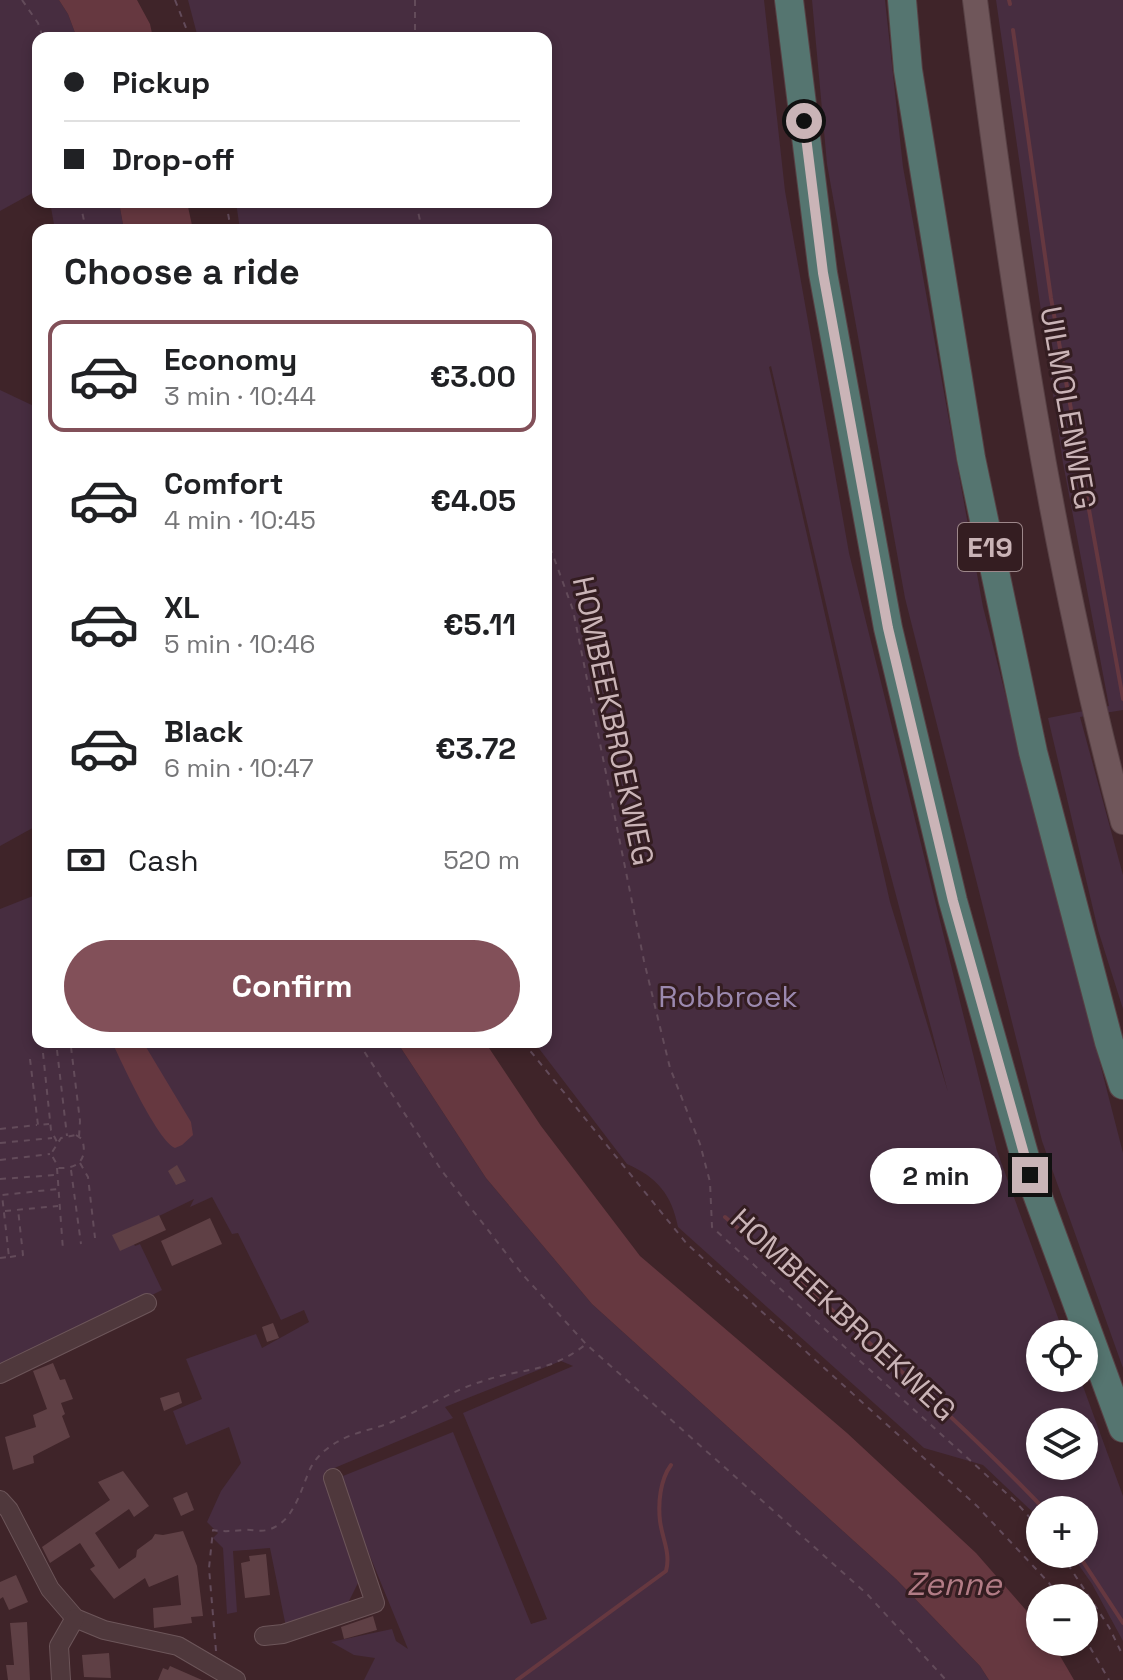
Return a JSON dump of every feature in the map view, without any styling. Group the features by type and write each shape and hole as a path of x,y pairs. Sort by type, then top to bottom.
{"highway":[{"path":"789,0 823,273 888,628 953,901 1030,1175 1123,1428"},
{"name":"E19","path":"902,0 908,70 971,458 1033,752 1123,1085"}],"main road":[{"name":"UILMOLENWEG","path":"975,0 1001,202 1062,559 1105,756 1123,822"}],"street":[{"path":"0,1374 147,1303"},
{"path":"264,1636 283,1634 375,1603 333,1478"},
{"path":"0,1500 9,1510 50,1589 75,1618 104,1630 178,1646 236,1680"},
{"path":"61,1680 59,1646 75,1618"}],"path":[{"path":"22,0 41,32"},
{"path":"175,0 188,32"},
{"path":"415,0 415,32"},
{"name":"HOMBEEKBROEKWEG","path":"552,552 573,610 644,961 670,1068 700,1144 710,1182 712,1227 1026,1513"},
{"path":"58,1166 71,1168 80,1163 85,1149 79,1137 80,1121 71,1048"},
{"path":"362,1048 442,1171 523,1275 586,1344 867,1594 946,1680"},
{"path":"528,1048 687,1244 977,1506 1050,1584"},
{"path":"57,1050 67,1136"},
{"path":"43,1053 53,1138 57,1142"},
{"path":"30,1059 38,1125"},
{"path":"0,1129 51,1124"},
{"path":"51,1154 57,1142 67,1136 79,1137"},
{"path":"0,1143 53,1138"},
{"path":"0,1160 51,1154"},
{"path":"51,1154 58,1166 56,1175 63,1250"},
{"path":"80,1163 88,1177 95,1238"},
{"path":"71,1168 81,1244"},
{"path":"0,1179 56,1175"},
{"path":"9,1257 2,1195 58,1189"},
{"path":"4,1211 59,1206"},
{"path":"0,1258 23,1255 18,1209"},
{"path":"566,1360 586,1344"},
{"path":"1070,1568 1109,1627 1123,1656"},
{"path":"1095,1656 1109,1680"}],"green space":[{"path":"0,0 59,0 75,32 32,32 32,193 0,211"},
{"name":"Robbroek","path":"188,0 764,0 785,191 849,553 997,1151 1059,1320 1026,1320 1026,1392 1085,1392 1091,1408 1026,1408 1026,1480 1098,1480 1098,1427 1123,1496 1123,1641 1098,1595 1098,1584 1092,1584 1081,1568 1098,1568 1098,1496 1026,1496 1026,1506 983,1465 924,1448 678,1227 672,1205 662,1188 627,1164 539,1048 552,1048 552,224 239,224 237,208 552,208 552,32 196,32","holes":["771,366 874,812 948,1092 890,902"]},
{"path":"812,0 885,0 903,167 983,607 1123,1153 1123,1368 1042,1141 905,598 827,164"},
{"path":"996,0 1123,0 1123,710 1080,717 1123,875 1123,1009 1098,930 1048,718 1109,706 1063,463"},
{"path":"51,208 120,208 123,224 54,224"},
{"path":"0,390 32,405 32,828 0,846"},
{"path":"32,896 32,1048 401,1048 486,1178 592,1304 896,1579 980,1666 989,1680 364,1680 375,1658 354,1655 331,1642 392,1629 396,1641 408,1649 338,1478 453,1432 531,1624 547,1619 463,1413 573,1366 561,1361 445,1407 453,1418 325,1472 362,1575 346,1607 286,1627 270,1548 233,1551 237,1612 227,1614 223,1548 213,1538 218,1533 207,1522 221,1491 241,1463 229,1427 186,1445 173,1411 202,1399 186,1359 256,1334 262,1348 309,1322 304,1310 281,1320 238,1233 232,1234 212,1197 190,1207 194,1199 126,1232 135,1246 140,1244 162,1290 0,1372 0,909"}],"water":[{"path":"59,0 137,0 152,32 75,32"},
{"path":"120,208 188,208 192,224 123,224"},
{"path":"115,1048 147,1048 191,1122 193,1135 175,1148 159,1131"},
{"name":"Zenne","path":"401,1048 489,1048 541,1126 640,1256 847,1433 976,1553 1026,1610 1026,1656 1060,1656 1074,1680 989,1680 980,1666 896,1579 592,1304 486,1178"}],"building":[{"path":"177,1165 186,1181 176,1185 168,1171"},
{"path":"159,1215 166,1230 120,1251 112,1235"},
{"path":"210,1218 222,1244 172,1266 161,1241"},
{"path":"273,1323 279,1338 267,1342 262,1327"},
{"path":"53,1363 60,1380 65,1379 73,1399 61,1403 70,1437 33,1456 34,1463 13,1470 5,1437 36,1427 33,1415 47,1409 33,1371"},
{"path":"179,1392 182,1403 164,1411 160,1398"},
{"path":"123,1471 149,1506 134,1517 129,1509 95,1533 119,1569 136,1557 137,1550 155,1534 183,1531 197,1566 203,1616 191,1617 192,1623 154,1628 153,1608 181,1605 178,1575 149,1587 145,1578 114,1599 90,1569 95,1566 80,1543 50,1563 42,1547 110,1500 98,1482"},
{"path":"187,1492 194,1510 181,1516 173,1498"},
{"path":"266,1554 270,1595 245,1598 241,1563 250,1561 249,1556"},
{"path":"16,1575 28,1602 9,1610 3,1597 0,1599 0,1582"},
{"path":"373,1616 377,1630 344,1639 341,1627"},
{"path":"27,1622 30,1680 8,1680 6,1665 14,1665 10,1623"},
{"path":"109,1653 111,1678 84,1677 82,1655"},
{"path":"170,1666 202,1680 158,1680 163,1668 168,1670"}],"waterway":[{"path":"1009,0 1010,4"},
{"path":"1013,30 1051,298 1123,699"},
{"path":"725,1217 929,1396 1031,1496"},
{"path":"517,1680 666,1571 667,1552 659,1507 662,1485 671,1465"},
{"path":"1087,1568 1123,1623"}],"route":[{"path":"804,121 823,273 888,628 953,901 1030,1175"}]}
